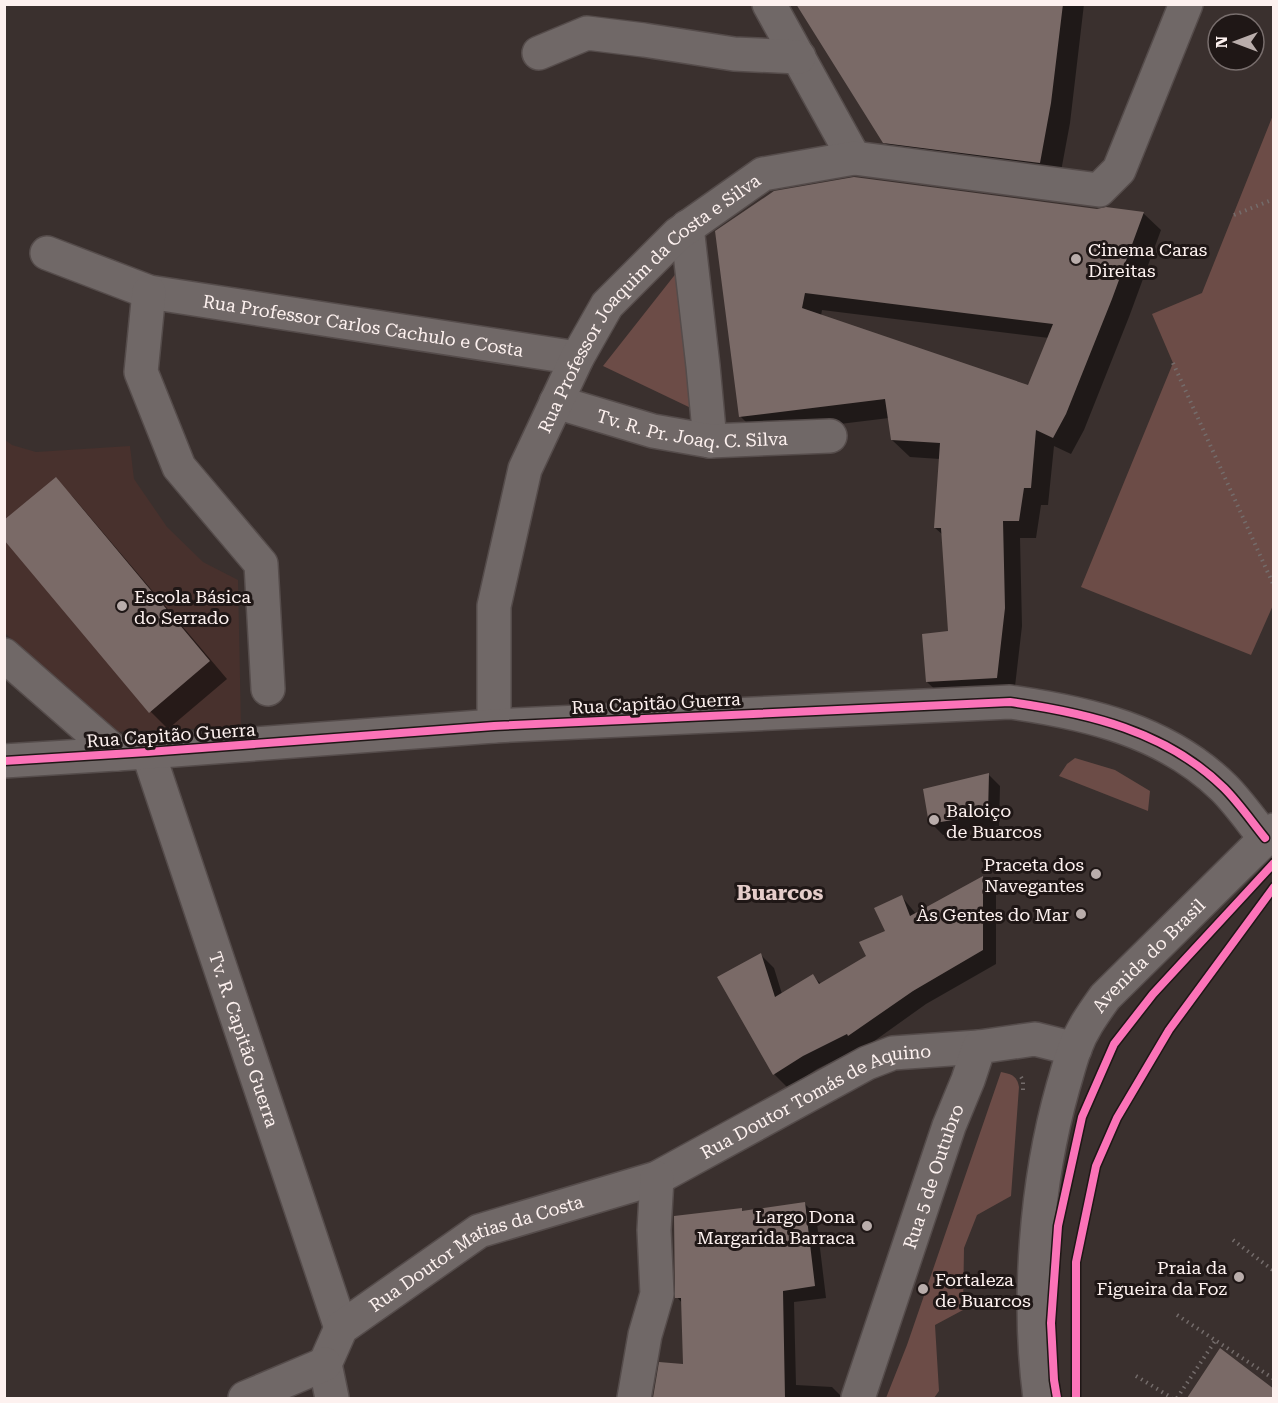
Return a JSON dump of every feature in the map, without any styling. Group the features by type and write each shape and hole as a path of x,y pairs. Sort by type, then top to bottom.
{"street":[{"path":"769,4 854,158"},
{"name":"Rua Professor Joaquim da Costa e Silva","path":"494,726 494,606 525,469 577,358 607,305 687,227 763,174 854,158 1099,190 1119,170 1186,4"},
{"path":"538,53 587,33 734,54 798,57"},
{"path":"687,227 704,366 710,441"},
{"name":"Rua Professor Carlos Cachulo e Costa","path":"47,253 149,292 577,358"},
{"path":"149,292 141,372 179,467 261,564 268,689"},
{"name":"Tv. R. Pr. Joaq. C. Silva","path":"556,402 653,431 710,441 830,436"},
{"path":"4,655 133,753"},
{"name":"Rua Capitão Guerra","path":"4,761 494,726 1010,702 1064,710 1113,723 1155,739 1192,762 1224,788 1269,834"},
{"name":"Tv. R. Capitão Guerra","path":"133,753 341,1328"},
{"name":"Avenida do Brasil","path":"1040,1398 1037,1376 1035,1279 1046,1171 1059,1104 1075,1049 1088,1021 1105,998 1269,834"},
{"path":"979,1047 1035,1039 1075,1049"},
{"name":"Rua Doutor Tomás de Aquino","path":"657,1178 867,1063 893,1053 979,1047"},
{"name":"Rua 5 de Outubro","path":"858,1398 949,1126 979,1047"},
{"path":"634,1398 645,1335 657,1294 654,1230 657,1178"},
{"name":"Rua Doutor Matias da Costa","path":"341,1328 479,1231 657,1178"},
{"path":"332,1398 325,1364 341,1328"},
{"path":"245,1398 325,1364"}],"path":[{"path":"1234,215 1274,199"},
{"path":"1173,363 1274,586"},
{"path":"1117,1118 1169,1030 1274,887"},
{"path":"1233,1240 1274,1271"},
{"path":"1177,1315 1274,1379"},
{"path":"1177,1398 1215,1341"},
{"path":"1136,1376 1172,1398"}],"shaded area":[{"path":"1273,115 1274,603 1251,655 1081,587 1173,363 1152,314 1202,293"},
{"path":"681,267 693,409 603,366"},
{"name":"Escola Básica do Serrado","path":"4,439 12,445 36,452 130,446 134,479 167,527 203,562 238,580 241,727 108,732 5,633"},
{"path":"1075,758 1115,770 1150,791 1148,811 1059,776 1067,764"},
{"path":"1001,1072 1013,1076 1019,1087 1011,1196 977,1215 964,1248 963,1310 935,1325 939,1391 934,1398 886,1398 907,1345"}],"building":[{"path":"796,4 1063,4 1051,103 1040,163 883,143"},
{"path":"854,177 1097,209 1106,207 1144,212 1066,414 1053,438 1036,430 1031,488 1024,488 1019,521 1003,521 1005,608 997,678 926,682 922,634 948,631 941,528 934,528 940,443 891,440 885,399 739,417 715,231 774,191","holes":["805,293 1053,324 1028,385 802,308"]},
{"path":"56,477 210,661 149,713 4,540 4,520"},
{"path":"989,773 988,814 929,824 923,789"},
{"path":"983,876 983,950 913,991 848,1036 847,1034 803,1056 773,1075 717,977 761,953 775,997 813,974 819,984 866,956 859,942 885,931 874,908 902,895 910,916"},
{"path":"805,1202 815,1286 783,1291 785,1398 653,1398 659,1362 683,1364 681,1298 675,1298 674,1216 742,1208 742,1211"},
{"path":"1220,1348 1274,1389 1274,1398 1187,1398"}],"cycle path":[{"path":"4,761 494,726 1010,702 1097,719 1151,739 1177,752 1201,768 1224,788 1265,838"},
{"path":"1057,1398 1051,1323 1058,1226 1082,1117 1114,1044 1153,994 1274,863"},
{"path":"1076,1398 1076,1262 1096,1166 1117,1118 1169,1030 1274,887"}],"place":[{"name":"Cinema Caras Direitas","path":"1076,259"},
{"name":"Escola Básica do Serrado","path":"122,606"},
{"name":"Baloiço de Buarcos","path":"934,820"},
{"name":"Praceta dos Navegantes","path":"1096,874"},
{"name":"Às Gentes do Mar","path":"1081,914"},
{"name":"Largo Dona Margarida Barraca","path":"867,1226"},
{"name":"Praia da Figueira da Foz","path":"1239,1277"},
{"name":"Fortaleza de Buarcos","path":"923,1289"}],"district":[{"name":"Buarcos","path":"780,893"}]}
